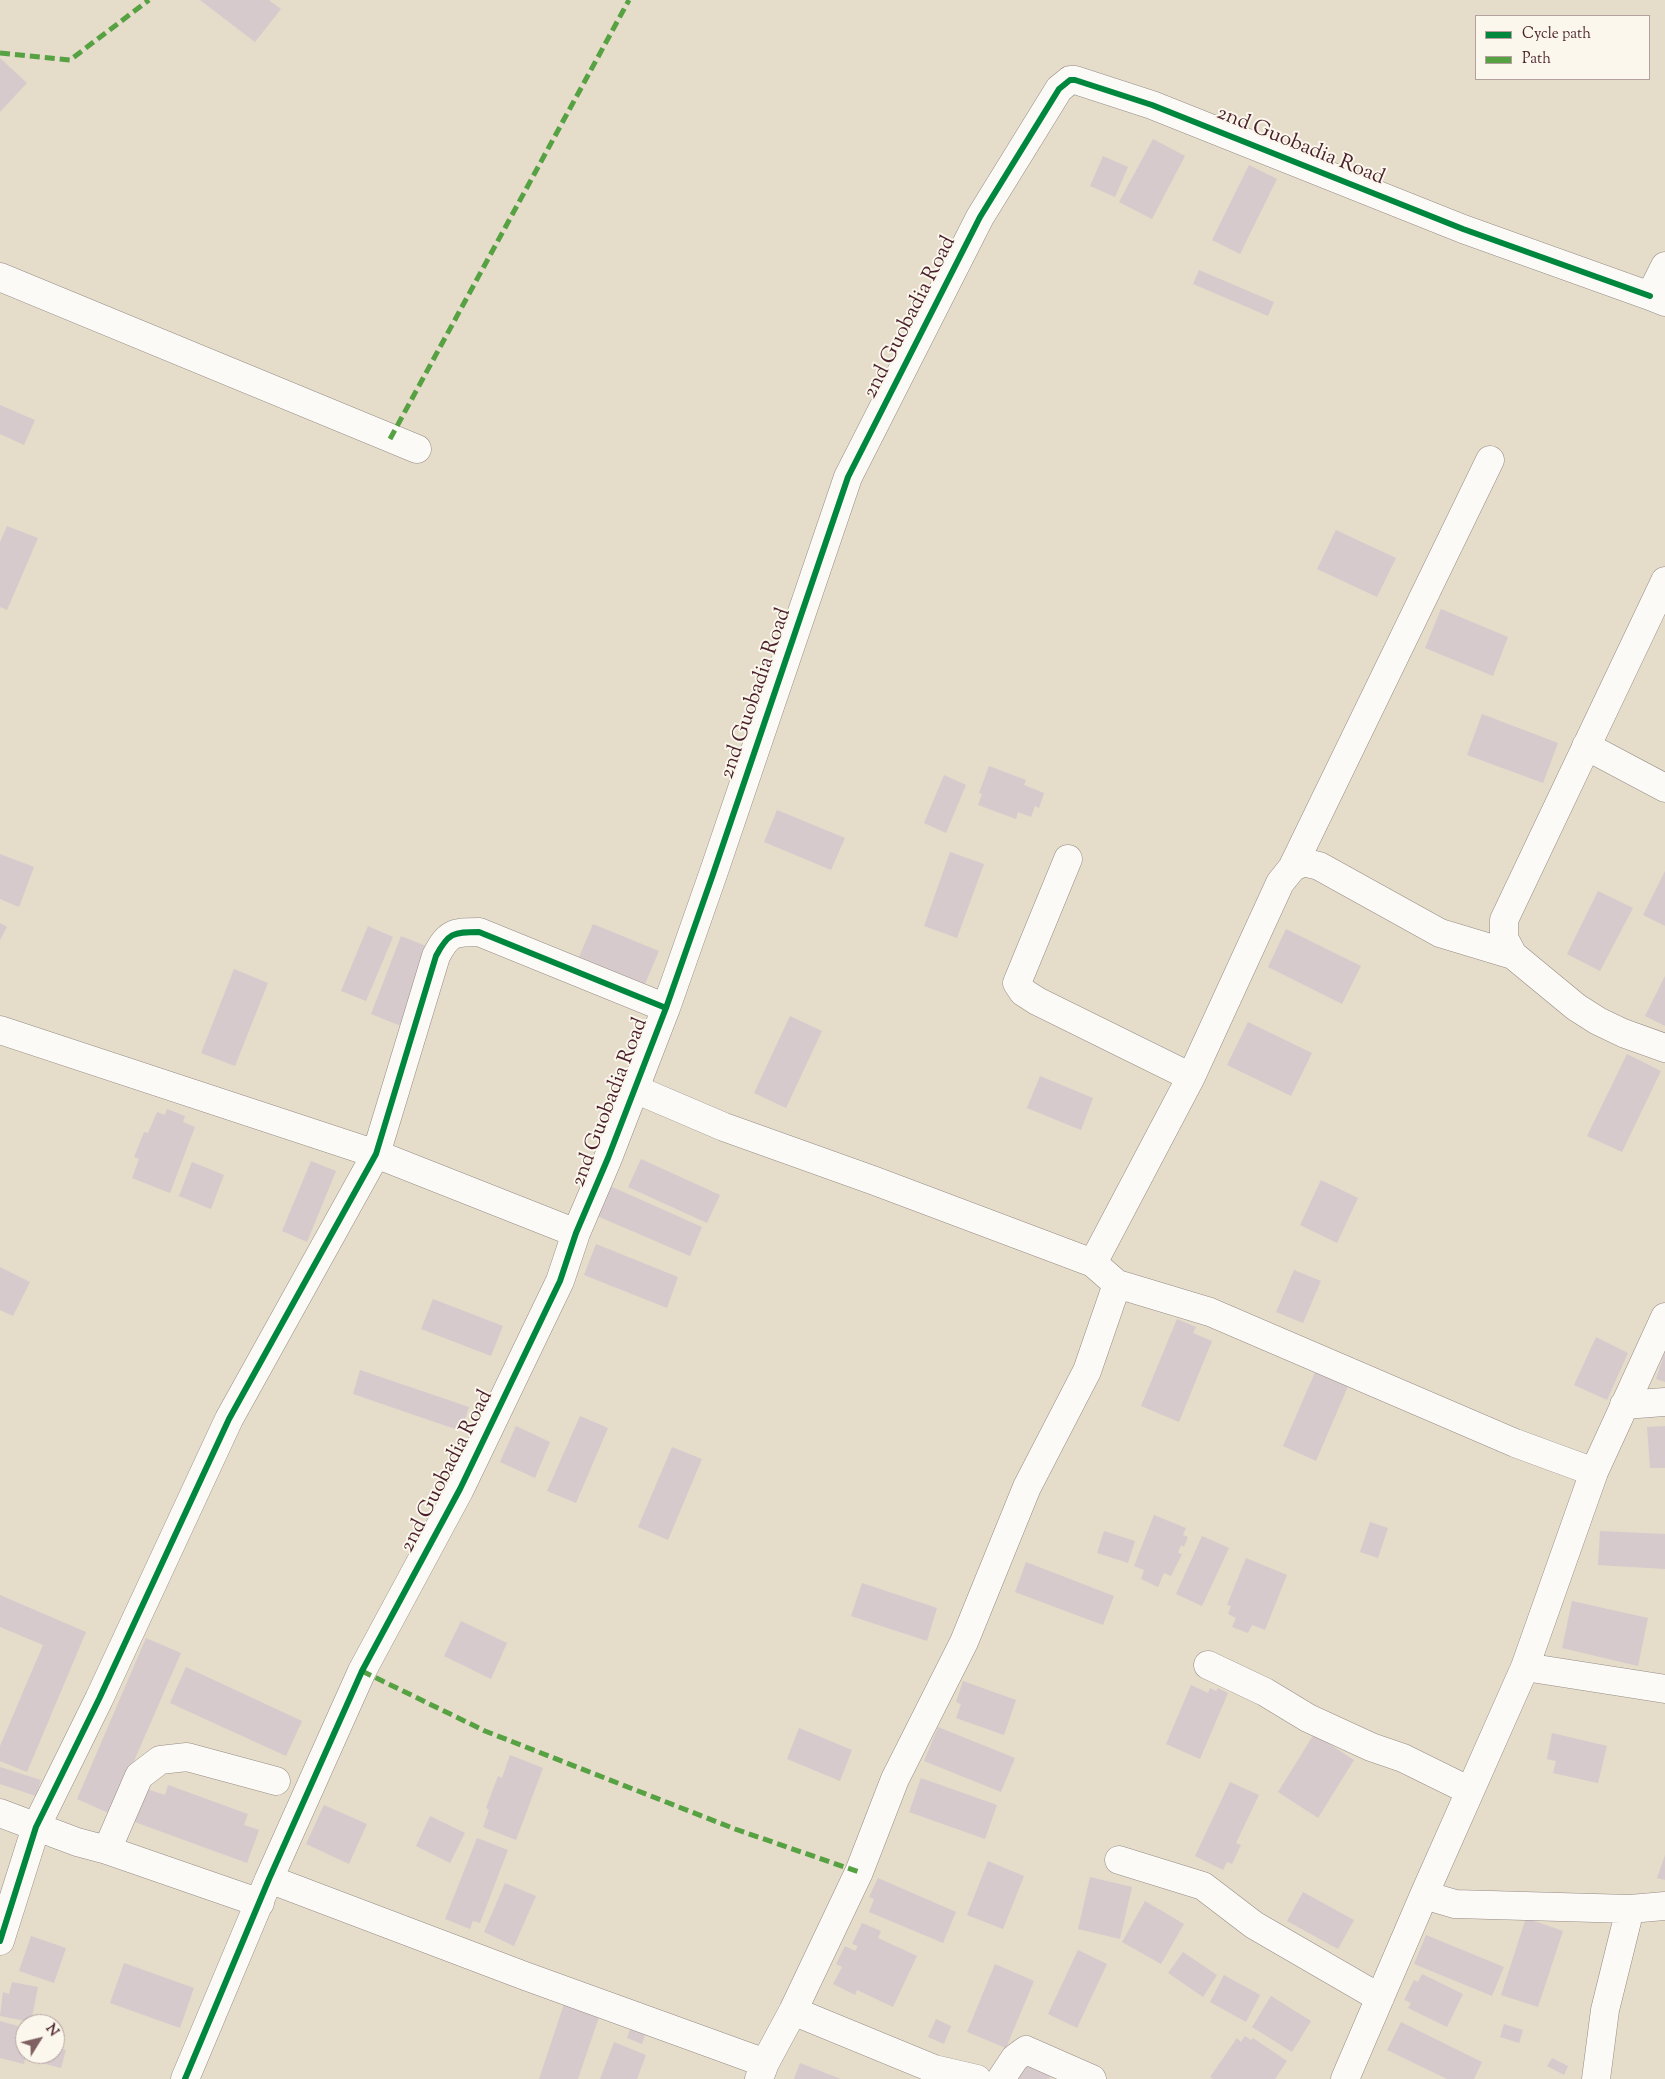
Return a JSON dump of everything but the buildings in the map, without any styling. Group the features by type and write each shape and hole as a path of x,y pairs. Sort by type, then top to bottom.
{"street":[{"name":"2nd Guobadia Road","path":"189,2078 265,1891 362,1671 460,1489 560,1281 576,1232 608,1158 666,1008 848,477 980,217 1059,89 1066,83 1074,80 1152,105 1463,229 1658,299"},
{"path":"1658,299 1665,266"},
{"path":"0,277 417,450"},
{"path":"1093,1263 1191,1077 1280,883 1292,868 1490,460"},
{"path":"1665,581 1504,920 1504,938 1513,955 1576,1007 1598,1021 1623,1033 1665,1048"},
{"path":"1586,746 1665,788"},
{"path":"1068,859 1017,983 1022,992 1191,1077"},
{"path":"1292,868 1303,862 1319,866 1440,933 1513,955"},
{"path":"0,1941 36,1827 99,1699 229,1419 376,1154 436,956 444,940 458,932 479,932 666,1008"},
{"path":"0,1030 376,1154 576,1232"},
{"path":"635,1090 724,1127 875,1181 1093,1263 1117,1284 1210,1312 1515,1443 1594,1472"},
{"path":"0,1813 77,1842 265,1891 525,1976 762,2071 794,2011 859,1872 895,1779 964,1642 1027,1487 1087,1371 1117,1284"},
{"path":"1345,2079 1525,1667 1594,1472 1665,1317"},
{"path":"1625,1402 1665,1401"},
{"path":"1208,1665 1265,1692 1308,1718 1372,1747 1403,1758 1470,1792"},
{"path":"1525,1667 1665,1689"},
{"path":"108,1850 138,1776 160,1760 187,1757 276,1781"},
{"path":"1119,1860 1203,1886 1254,1925 1380,1998"},
{"path":"1424,1895 1455,1904 1630,1910 1665,1906"},
{"path":"1596,2079 1605,2010 1630,1910"},
{"path":"794,2011 934,2070 977,2079"},
{"path":"1001,2079 1015,2058 1026,2050 1092,2079"}],"marked path":[{"path":"0,53 70,60 149,0"},
{"path":"390,439 629,0"},
{"path":"362,1671 485,1731 735,1829 859,1872"}],"cycle path":[{"path":"185,2079 269,1879 362,1671 460,1489 560,1281 576,1233 608,1158 666,1008 848,477 980,217 1059,89 1070,80 1075,80 1152,105 1463,229 1650,296"},
{"path":"0,1941 36,1827 99,1699 229,1419 376,1154 436,956 444,943 452,935 479,932 666,1008"}]}
